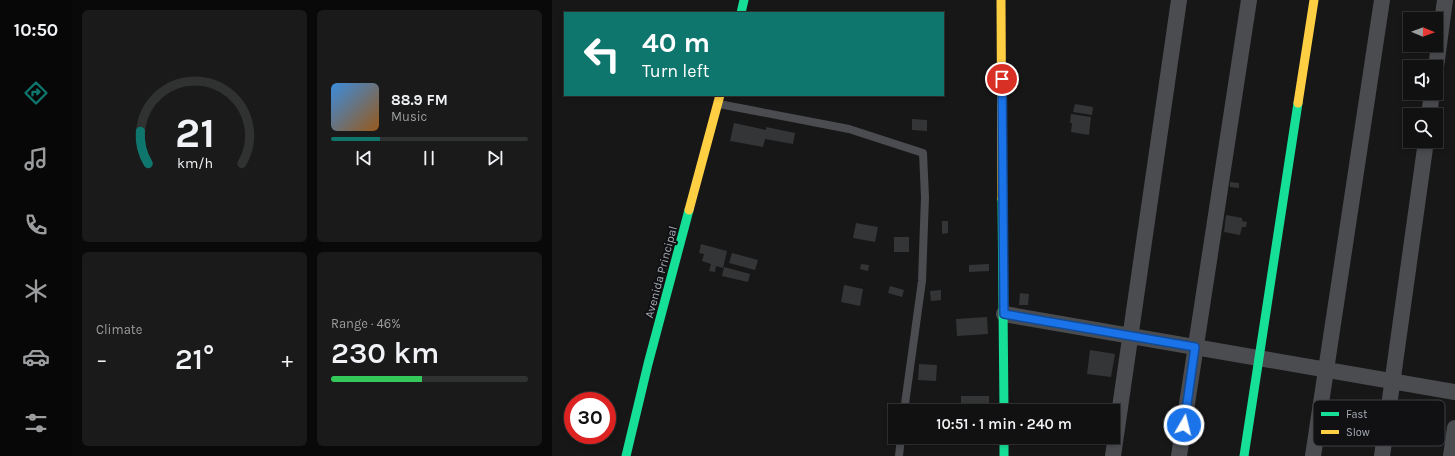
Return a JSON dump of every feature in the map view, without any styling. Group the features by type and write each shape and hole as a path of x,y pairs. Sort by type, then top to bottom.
{"main road":[{"path":"741,12 744,0"},
{"path":"1001,0 1004,404"},
{"path":"1244,456 1314,0"},
{"name":"Avenida Principal","path":"626,456 648,364 719,99"},
{"path":"1004,444 1004,456"}],"street":[{"path":"1113,456 1179,0"},
{"path":"1179,456 1249,0"},
{"path":"1321,400 1382,0"},
{"path":"1437,60 1445,0"},
{"path":"1390,400 1425,148"},
{"path":"1004,314 1455,392"},
{"path":"1451,456 1455,428"},
{"path":"1313,456 1315,446"},
{"path":"1382,456 1383,446"}],"lane":[{"path":"719,99 849,129 923,153 925,197 922,281 905,404"},
{"path":"899,456 900,444"}],"building":[{"path":"1075,104 1093,107 1092,115 1073,112"},
{"path":"1071,114 1091,117 1089,135 1071,132"},
{"path":"912,119 927,120 927,131 912,130"},
{"path":"734,123 766,130 766,127 795,133 793,144 765,139 763,147 730,141"},
{"path":"1230,182 1239,183 1239,188 1230,187"},
{"path":"1226,215 1242,218 1242,221 1247,222 1246,227 1242,227 1240,235 1224,232"},
{"path":"942,221 948,221 948,233 942,234"},
{"path":"856,223 878,227 875,242 853,238"},
{"path":"894,237 909,237 909,252 894,252"},
{"path":"701,244 727,251 723,268 716,266 715,272 709,271 711,264 702,261 704,254 699,253"},
{"path":"732,253 758,260 755,270 729,263"},
{"path":"861,264 869,265 868,271 860,269"},
{"path":"989,264 989,271 969,272 969,265"},
{"path":"724,267 750,274 748,282 722,276"},
{"path":"844,285 863,289 860,306 841,302"},
{"path":"890,286 904,290 902,297 888,293"},
{"path":"941,290 941,300 931,301 930,291"},
{"path":"1020,293 1029,294 1028,305 1019,305"},
{"path":"987,317 988,334 957,336 956,319"},
{"path":"1090,350 1115,354 1111,377 1087,374"},
{"path":"919,364 937,365 936,381 918,380"},
{"path":"961,396 989,396 989,404 961,404"}],"traffic: fast":[{"path":"741,12 744,0"},
{"path":"1244,456 1298,103"},
{"path":"1002,199 1004,404"},
{"path":"626,456 648,364 689,210"},
{"path":"1004,444 1004,456"}],"traffic: slow":[{"path":"1001,0 1002,199"},
{"path":"1298,103 1314,0"},
{"path":"689,210 720,96"}],"route":[{"path":"1002,79 1004,314 1195,347 1184,425"}]}
